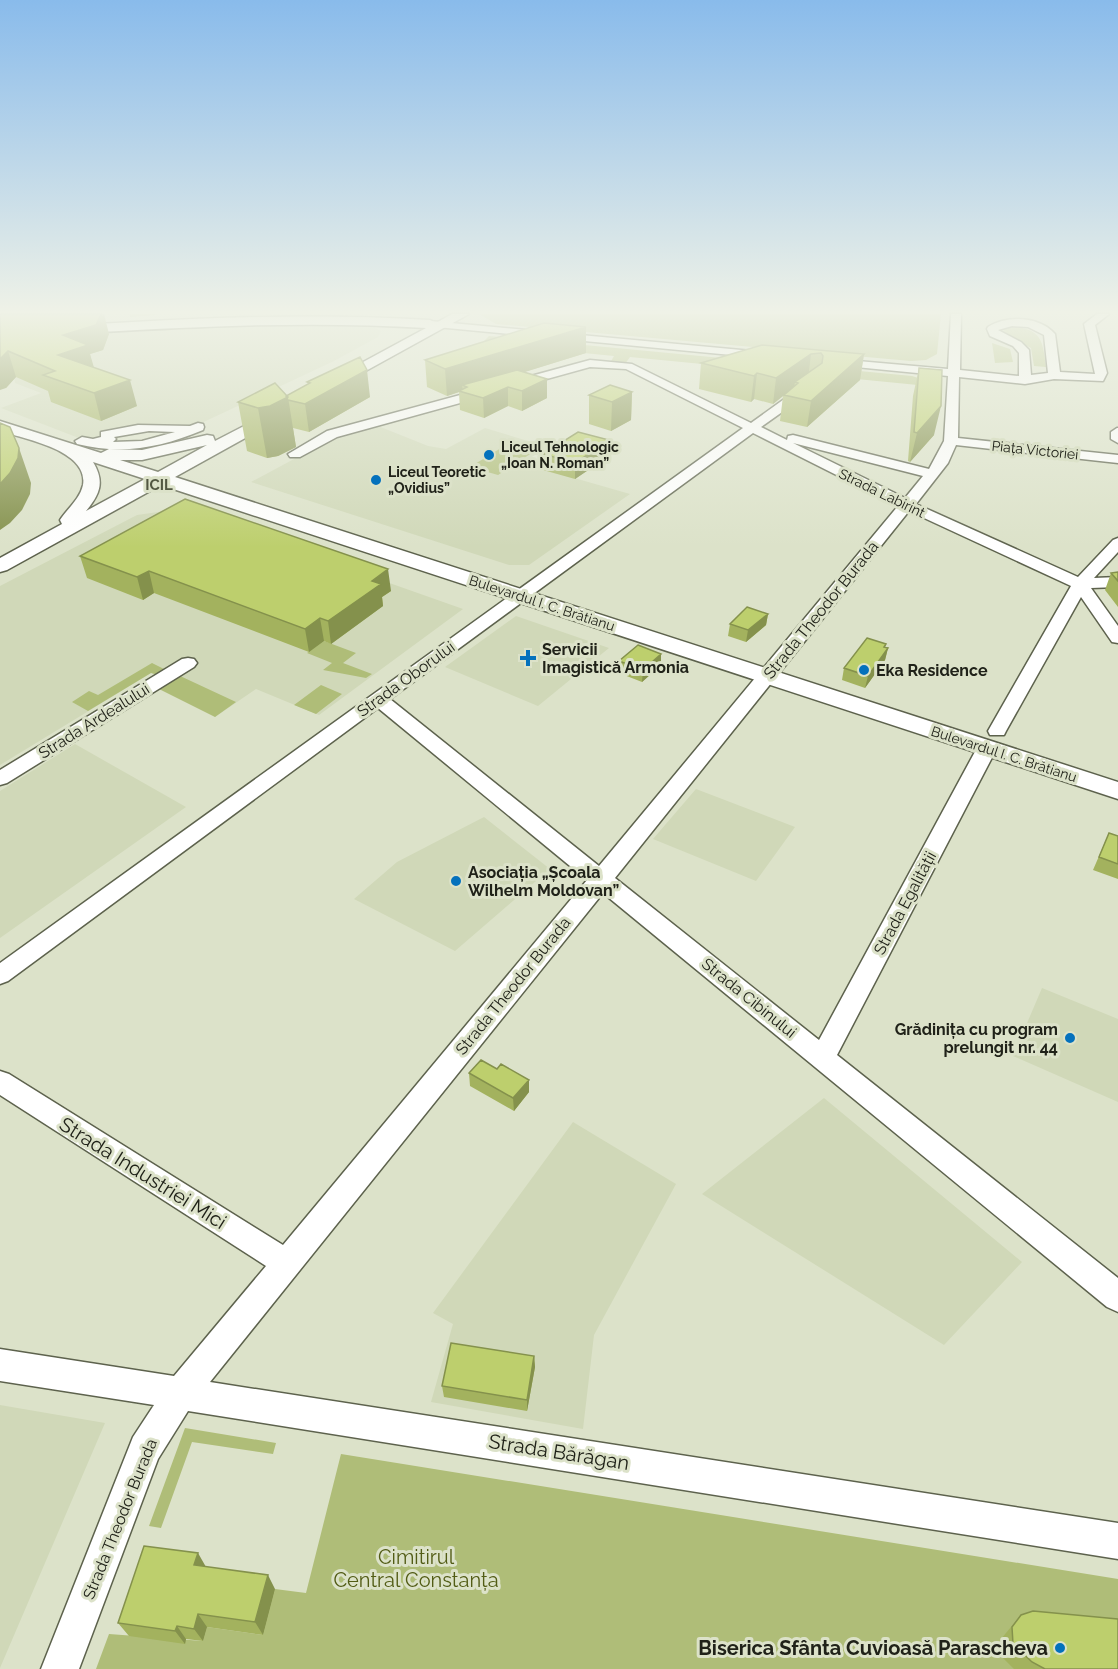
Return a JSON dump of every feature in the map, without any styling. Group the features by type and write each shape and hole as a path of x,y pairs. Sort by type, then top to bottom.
{"main road":[{"path":"0,558 69,520 155,476 209,451 289,404 224,436 155,476 98,511 0,566"},
{"name":"Bulevardul I. C. Brătianu","path":"0,426 83,445 155,476 766,676 992,740 1118,791"},
{"path":"69,520 88,497 93,482 83,445 142,455 224,436"},
{"path":"209,451 202,465 202,474 212,487 230,501"},
{"path":"98,511 162,499 230,501"}],"street":[{"name":"Strada Labirint","path":"295,454 332,434 485,392"},
{"name":"Strada Labirint","path":"679,392 907,505 1080,584"},
{"name":"Strada Oborului","path":"0,975 519,595 802,392"},
{"name":"Strada Theodor Burada","path":"60,1669 145,1449 181,1392 933,474 948,452 951,441 952,392"},
{"path":"132,428 195,429 164,442 142,447 83,445 109,439 106,435 132,428"},
{"path":"752,429 933,474"},
{"name":"Piața Victoriei","path":"951,441 1118,459"},
{"name":"Strada Egalității","path":"822,1058 992,740 1080,584 1118,543"},
{"path":"1080,584 1118,582"},
{"path":"1080,584 1118,638"},
{"name":"Strada Ardealului","path":"0,779 188,663"},
{"name":"Strada Cibinului","path":"379,699 1118,1297"},
{"name":"Strada Industriei Mici","path":"0,1082 286,1263"},
{"name":"Strada Bărăgan","path":"0,1365 1118,1541"}],"shaded area":[{"path":"38,392 268,392 195,426 164,424 137,426 84,440 1,408 41,393"},
{"path":"378,426 428,446 446,449 485,428 548,447 522,463 630,494 529,565 509,565 251,482 322,444"},
{"path":"172,510 463,609 319,715 256,689 215,717 169,680 151,673 0,765 0,586 137,515"},
{"name":"Servicii Imagistică Armonia","path":"516,616 609,648 538,706 445,667"},
{"path":"75,744 186,807 0,938 0,791"},
{"path":"696,789 795,827 756,881 653,839"},
{"name":"Asociația „Școala Wilhelm Moldovan”","path":"484,817 550,869 455,951 354,899 397,862"},
{"name":"Grădinița cu program prelungit nr. 44","path":"1042,988 1118,1019 1118,1102 1013,1056"},
{"path":"824,1098 1022,1262 944,1345 702,1194"},
{"path":"573,1122 676,1184 594,1335 583,1429 431,1402 453,1324 433,1313"},
{"path":"0,1405 105,1423 0,1668"}],"green space":[{"path":"511,442 538,449 498,475 470,467"},
{"path":"324,641 356,653 343,663 372,674 366,678 323,670 332,663 307,653"},
{"path":"152,663 166,670 158,675 151,673 88,711 72,702 89,691 98,695"},
{"path":"178,675 236,702 215,717 157,688"},
{"path":"321,685 342,694 316,714 294,705"},
{"path":"185,1428 276,1443 273,1454 192,1442 161,1528 149,1526"},
{"name":"Cimitirul Central Constanța","path":"341,1454 1118,1579 1118,1669 96,1669 109,1634 203,1641 207,1627 263,1635 275,1589 306,1593"}],"building":[{"path":"258,392 283,392 288,397 270,406 258,408 238,402"},
{"path":"294,392 327,392 305,404 288,400 286,396"},
{"path":"462,392 497,392 483,398"},
{"path":"596,392 632,392 612,402 589,395"},
{"path":"788,392 821,392 811,401 784,395"},
{"path":"917,392 941,392 941,406 917,433 914,432"},
{"path":"0,423 10,427 19,448 18,458 10,473 0,484"},
{"path":"578,432 609,440 575,463 543,454"},
{"path":"185,499 388,569 372,581 381,584 328,621 320,618 305,629 149,571 137,577 80,556"},
{"path":"1118,572 1118,581 1111,573"},
{"path":"747,607 768,614 748,630 730,624"},
{"path":"867,638 886,644 884,647 888,648 868,676 844,668"},
{"path":"638,645 661,654 643,670 619,661"},
{"path":"1109,833 1118,836 1118,864 1099,857"},
{"path":"481,1060 497,1069 501,1064 529,1080 513,1098 469,1073"},
{"path":"451,1343 534,1356 527,1400 442,1386"},
{"path":"144,1546 198,1553 194,1565 268,1575 255,1622 198,1614 194,1629 177,1626 175,1631 118,1623"},
{"name":"Biserica Sfânta Cuvioasă Parascheva","path":"1033,1611 1118,1619 1118,1669 1045,1669 1032,1662 1013,1644 1012,1627 1021,1615"}],"place":[{"name":"Liceul Tehnologic „Ioan N. Roman”","path":"489,455"},
{"name":"Liceul Teoretic „Ovidius”","path":"376,480"},
{"name":"Servicii Imagistică Armonia","path":"528,658"},
{"name":"Eka Residence","path":"864,670"},
{"name":"Asociația „Școala Wilhelm Moldovan”","path":"456,881"},
{"name":"Grădinița cu program prelungit nr. 44","path":"1070,1038"},
{"name":"Biserica Sfânta Cuvioasă Parascheva","path":"1060,1648"}],"district":[{"name":"ICIL","path":"159,485"}]}
